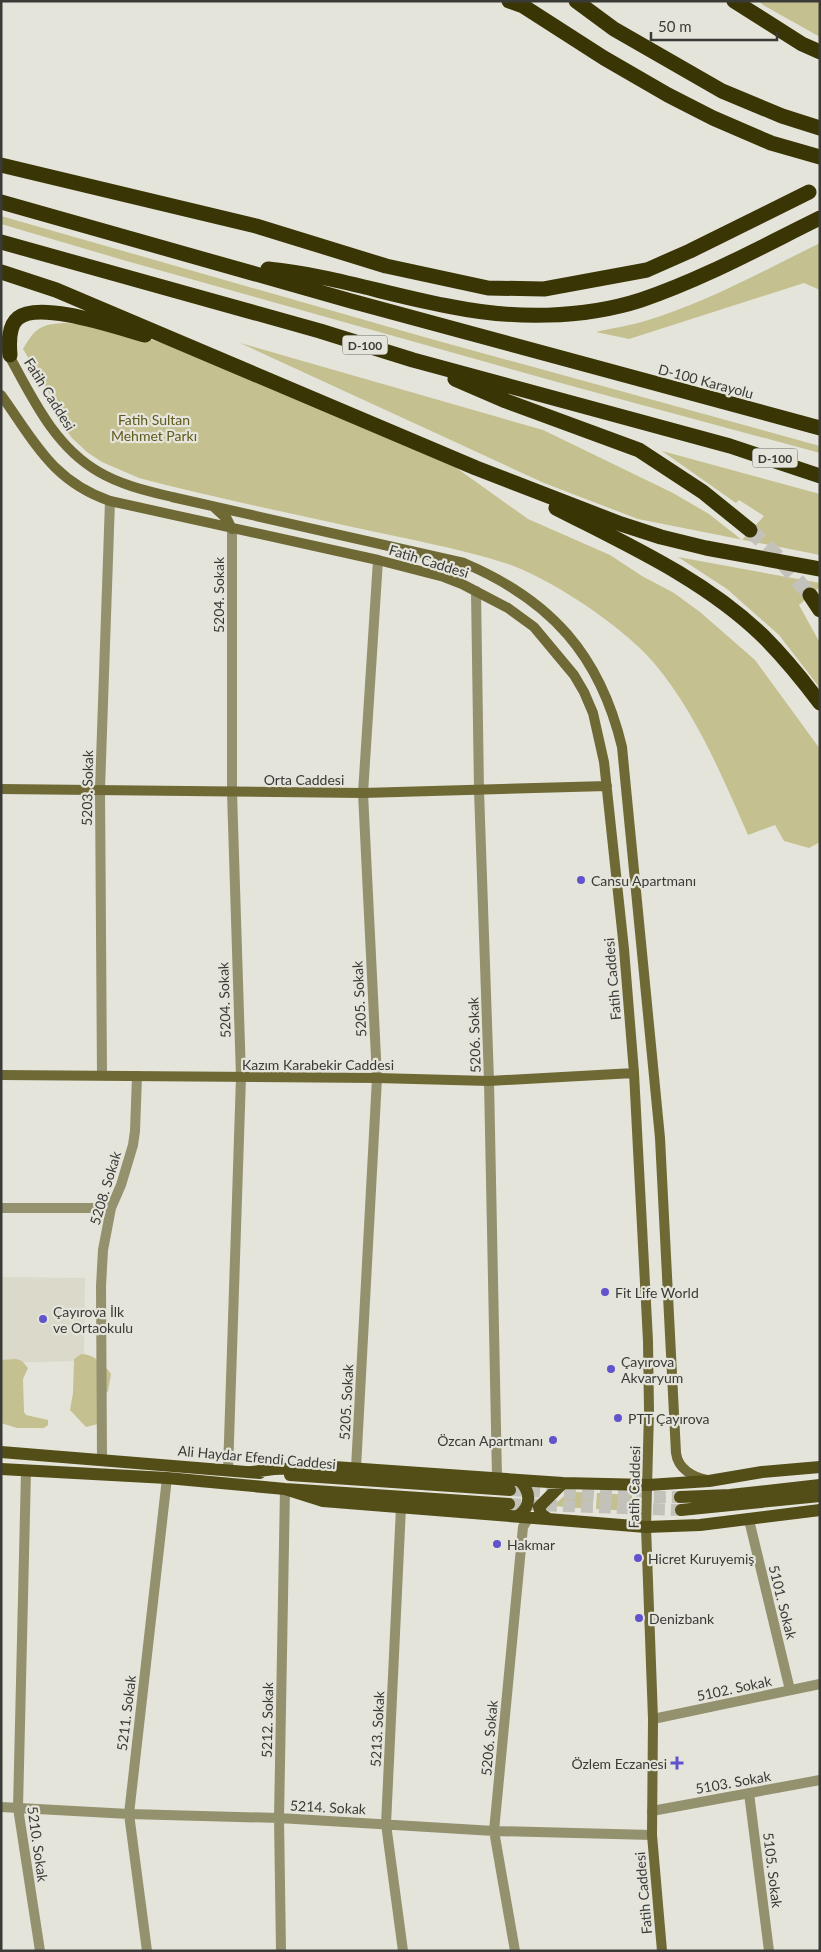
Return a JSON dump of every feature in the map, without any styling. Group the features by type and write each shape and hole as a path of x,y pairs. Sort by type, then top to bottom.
{"highway":[{"path":"510,1 523,6 668,96 771,143 820,157"},
{"path":"576,1 614,29 722,91 782,116 820,128"},
{"path":"734,1 802,44 820,52"},
{"path":"1,165 256,226 386,266 488,288 544,289 647,270 690,252 809,192"},
{"path":"1,202 229,266 278,270 328,278 482,312 542,315 592,311 640,300 696,279 820,218"},
{"name":"D-100","path":"1,242 320,331 413,360 820,470"},
{"name":"D-100 Karayolu","path":"229,266 820,428"},
{"path":"1,272 56,290 202,350 476,468 621,524 661,537 744,556 820,569"},
{"path":"1,320 11,314 34,312 66,314 202,350"},
{"path":"10,355 9,338 16,319 34,312"},
{"path":"413,360 506,402 638,450 703,492 750,530"},
{"path":"730,446 820,476"},
{"path":"476,468 660,561 717,598 762,635 792,667 820,703"},
{"path":"810,595 820,610"}],"main road":[{"name":"Ali Haydar Efendi Caddesi","path":"1,1452 102,1458 252,1472 510,1490"},
{"path":"252,1472 308,1467 356,1468 563,1483 648,1485 708,1481 762,1472 820,1467"},
{"name":"Ali Haydar Efendi Caddesi","path":"1,1469 167,1478 285,1489 509,1504"},
{"path":"519,1480 527,1490 529,1499 521,1522"},
{"path":"540,1516 542,1503 563,1483"},
{"path":"680,1496 730,1495 820,1485"},
{"path":"285,1489 323,1501 401,1507 521,1522 540,1516 646,1526 700,1525 820,1510"},
{"path":"681,1510 820,1496"}],"street":[{"name":"Fatih Caddesi","path":"1,341 45,419 64,443 95,470 114,479 157,493 453,560 480,570 535,602 571,638 593,670 613,712 622,747 660,1138 676,1453 678,1461 687,1471 708,1481"},
{"name":"Fatih Caddesi","path":"1,395 54,468 79,488 110,502 378,560 444,577 476,591 508,608 522,618 540,634 574,676 584,692 600,738 607,786 634,1072 648,1341 649,1411 646,1526 653,1720 652,1835 662,1951"},
{"name":"5203. Sokak","path":"102,1075 100,790 110,502"},
{"path":"204,523 215,522 220,517 213,507"},
{"path":"213,507 227,519 232,529 248,517 257,516"},
{"path":"254,534 243,527 243,523 248,518 257,516"},
{"name":"5204. Sokak","path":"228,1470 240,1077 232,792 232,529"},
{"name":"5205. Sokak","path":"356,1468 377,1078 363,793 378,560"},
{"name":"5206. Sokak","path":"476,591 479,790 489,1081 497,1478"},
{"path":"508,608 522,614 529,612 529,604 519,592"},
{"path":"540,634 536,623 538,618 545,616 555,621"},
{"name":"Orta Caddesi","path":"1,790 363,793 607,786"},
{"name":"Kazım Karabekir Caddesi","path":"1,1075 377,1078 489,1081 634,1072"},
{"name":"5208. Sokak","path":"102,1458 100,1286 103,1250 112,1208 133,1145 137,1076"},
{"path":"1,1208 112,1208"},
{"name":"5210. Sokak","path":"26,1470 18,1808 40,1951"},
{"name":"5211. Sokak","path":"147,1951 129,1814 167,1478"},
{"name":"5212. Sokak","path":"281,1951 279,1818 285,1489"},
{"name":"5213. Sokak","path":"401,1507 386,1824 402,1951"},
{"name":"5101. Sokak","path":"749,1520 790,1690"},
{"name":"5206. Sokak","path":"515,1951 494,1831 521,1522"},
{"name":"5102. Sokak","path":"653,1720 820,1684"},
{"name":"5103. Sokak","path":"652,1811 820,1780"},
{"name":"5105. Sokak","path":"749,1793 769,1951"},
{"name":"5214. Sokak","path":"1,1807 129,1814 279,1818 494,1831 652,1835"}],"shaded area":[{"name":"Çayırova İlk ve Ortaokulu","path":"1,1277 85,1278 84,1361 1,1363"}],"green space":[{"path":"759,1 820,1 820,37 763,5"},
{"path":"1,216 424,337 820,446 820,453 568,385 123,260 1,224"},
{"path":"820,243 820,290 804,283 629,339 596,332 639,323 690,305 734,286"},
{"name":"Fatih Sultan Mehmet Parkı","path":"65,323 106,325 168,345 451,464 528,519 610,555 642,576 674,593 700,612 755,660 820,749 820,842 809,848 784,841 775,825 748,835 718,768 695,724 669,682 654,663 641,649 607,620 545,581 508,564 471,553 139,478 102,462 87,452 72,438 64,427 49,393 23,349 31,336 40,328"},
{"path":"240,343 543,430 673,493 709,514 741,539 638,519 544,483"},
{"path":"662,451 820,494 820,555 742,540 764,516 739,500 736,503"},
{"path":"678,557 820,583 820,587 799,605 820,643 820,688 779,635 727,589"},
{"path":"81,1354 86,1354 98,1360 111,1374 108,1391 99,1401 98,1424 86,1427 70,1410 73,1393 74,1359"},
{"path":"16,1359 22,1361 28,1368 23,1379 24,1412 26,1415 48,1420 48,1425 44,1428 17,1428 1,1423 1,1360"},
{"path":"577,1492 593,1493 592,1509 553,1506 564,1496"},
{"path":"597,1493 632,1495 632,1511 596,1509"}],"tunnel":[{"path":"750,530 776,555 810,595"},
{"path":"510,1490 641,1497 680,1497"},
{"path":"509,1504 681,1510"}],"place":[{"name":"Cansu Apartmanı","path":"581,880"},
{"name":"Fit Life World","path":"605,1292"},
{"name":"Çayırova İlk ve Ortaokulu","path":"43,1319"},
{"name":"Çayırova Akvaryum","path":"611,1369"},
{"name":"PTT Çayırova","path":"618,1418"},
{"name":"Özcan Apartmanı","path":"553,1440"},
{"name":"Hakmar","path":"497,1544"},
{"name":"Hicret Kuruyemiş","path":"638,1558"},
{"name":"Denizbank","path":"639,1618"},
{"name":"Özlem Eczanesi","path":"677,1763"}]}
